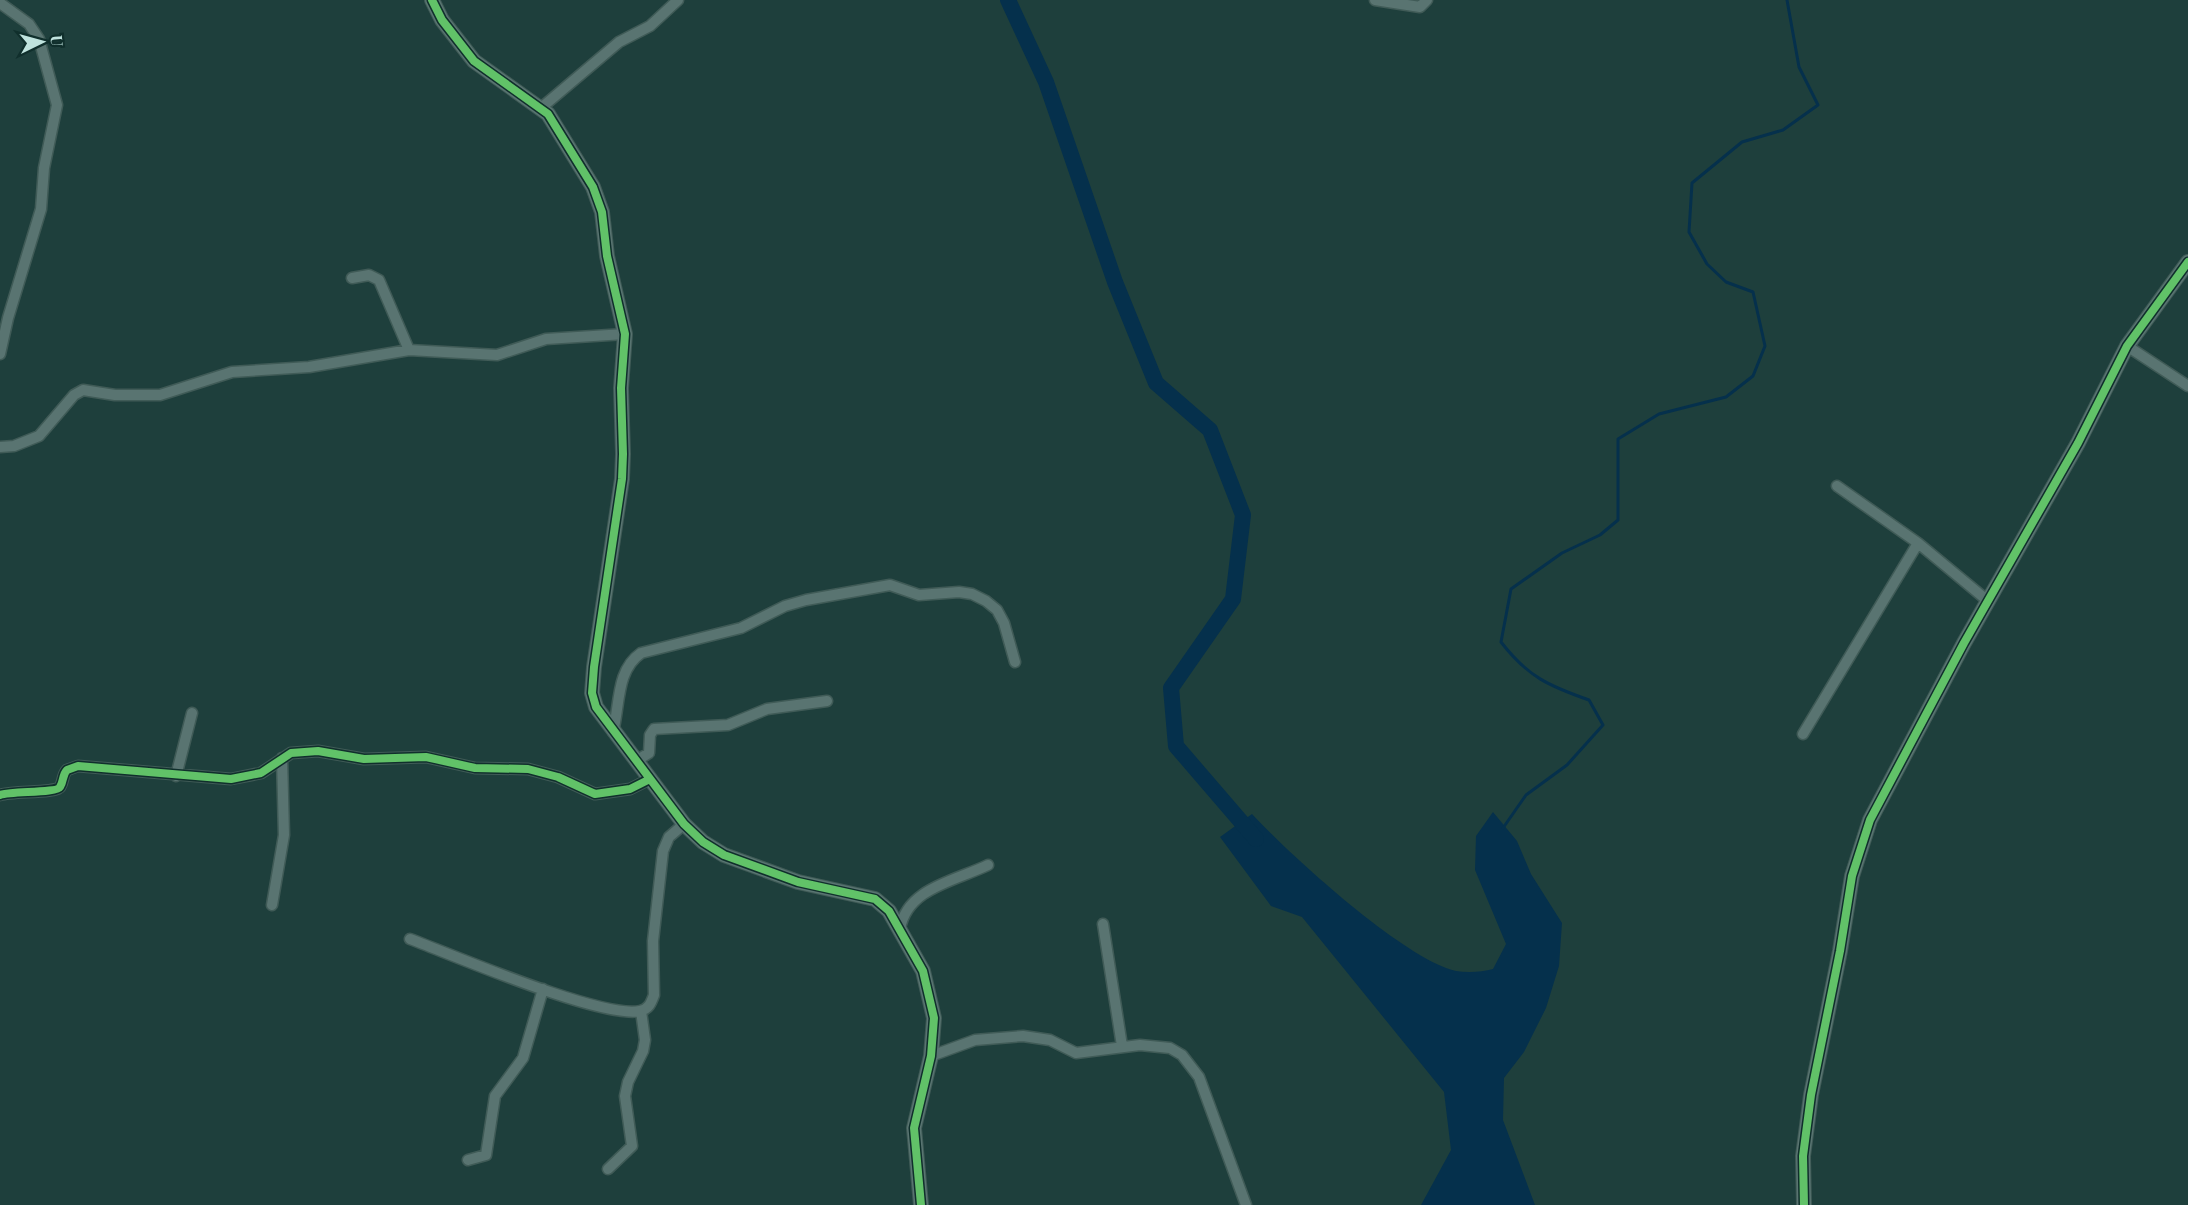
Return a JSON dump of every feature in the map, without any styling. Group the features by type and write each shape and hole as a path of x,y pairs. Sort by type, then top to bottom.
{"street":[{"path":"432,0 442,20 474,61 541,108 560,131 599,201 607,256 625,334 621,388 622,479 592,684 596,707 684,824 703,842 724,855 798,882 875,899 889,911 923,971 929,988 934,1018 931,1056 914,1128 914,1153 921,1205"},
{"path":"541,108 619,42 650,26 678,0"},
{"path":"1375,0 1420,7 1427,0"},
{"path":"0,3 29,24 39,39 47,58 57,105 44,168 41,210 8,318 0,354"},
{"path":"1804,1205 1802,1174 1806,1128 1857,857 1874,809 2073,452 2127,346 2188,262"},
{"path":"352,278 369,275 379,280 409,350"},
{"path":"0,447 14,446 39,436 74,395 81,391 115,395 160,395 231,372 309,368 409,350 497,355 546,339 625,334"},
{"path":"2127,346 2188,386"},
{"path":"1837,486 1918,543 1989,601"},
{"path":"1803,734 1918,543"},
{"path":"613,732 621,684 633,658 641,653 741,627 785,606 840,592 890,585 919,595 972,594 997,610 1004,623 1015,662"},
{"path":"636,761 649,753 650,735 654,729 728,725 767,709 827,700"},
{"path":"176,776 192,713"},
{"path":"0,795 18,791 55,791 61,786 67,770 78,766 231,780 261,773 282,758 298,752 318,751 364,759 426,757 475,768 528,769 558,777 595,794 620,792 650,779"},
{"path":"272,905 284,835 282,758"},
{"path":"410,939 569,999 618,1010 641,1011 651,1003 654,995 653,941 661,860 667,841 684,824"},
{"path":"900,929 906,910 919,896 988,865"},
{"path":"1103,924 1122,1046"},
{"path":"468,1160 486,1155 495,1096 523,1058 543,989"},
{"path":"608,1169 632,1146 625,1096 628,1082 643,1051 645,1040 641,1011"},
{"path":"931,1056 975,1040 996,1037 1037,1037 1076,1053 1122,1046 1158,1045 1170,1048 1182,1055 1195,1071 1205,1089 1212,1115 1246,1205"}],"water":[{"path":"1493,812 1517,841 1531,874 1562,923 1559,966 1546,1008 1524,1052 1504,1078 1503,1120 1535,1205 1421,1205 1451,1150 1444,1092 1302,917 1271,906 1220,837 1252,814 1320,879 1379,927 1408,947 1456,971 1480,971 1493,969 1506,944 1475,870 1476,836"}],"waterway":[{"path":"1008,0 1046,82 1115,282 1156,383 1210,430 1243,515 1233,599 1171,688 1176,746 1256,839"},
{"path":"1503,828 1526,795 1567,765 1603,725 1589,700 1540,679 1521,664 1501,642 1511,589 1562,553 1600,535 1618,520 1618,439 1659,414 1726,397 1753,376 1765,346 1753,292 1726,282 1707,264 1689,232 1692,183 1742,142 1783,130 1818,105 1799,67 1787,0"}],"cycle path":[{"path":"432,0 442,20 474,61 548,114 593,187 602,212 607,256 625,334 621,388 622,479 594,667 592,693 596,707 684,824 703,842 724,855 798,882 875,899 889,911 923,971 934,1018 931,1056 914,1128 921,1205"},
{"path":"1804,1205 1803,1156 1811,1095 1840,951 1852,876 1870,820 1964,643 2078,443 2127,346 2188,262"},
{"path":"0,795 57,789 67,770 78,766 231,779 261,773 291,753 318,751 364,759 426,757 475,768 528,769 558,777 595,794 630,789 650,779"}]}
